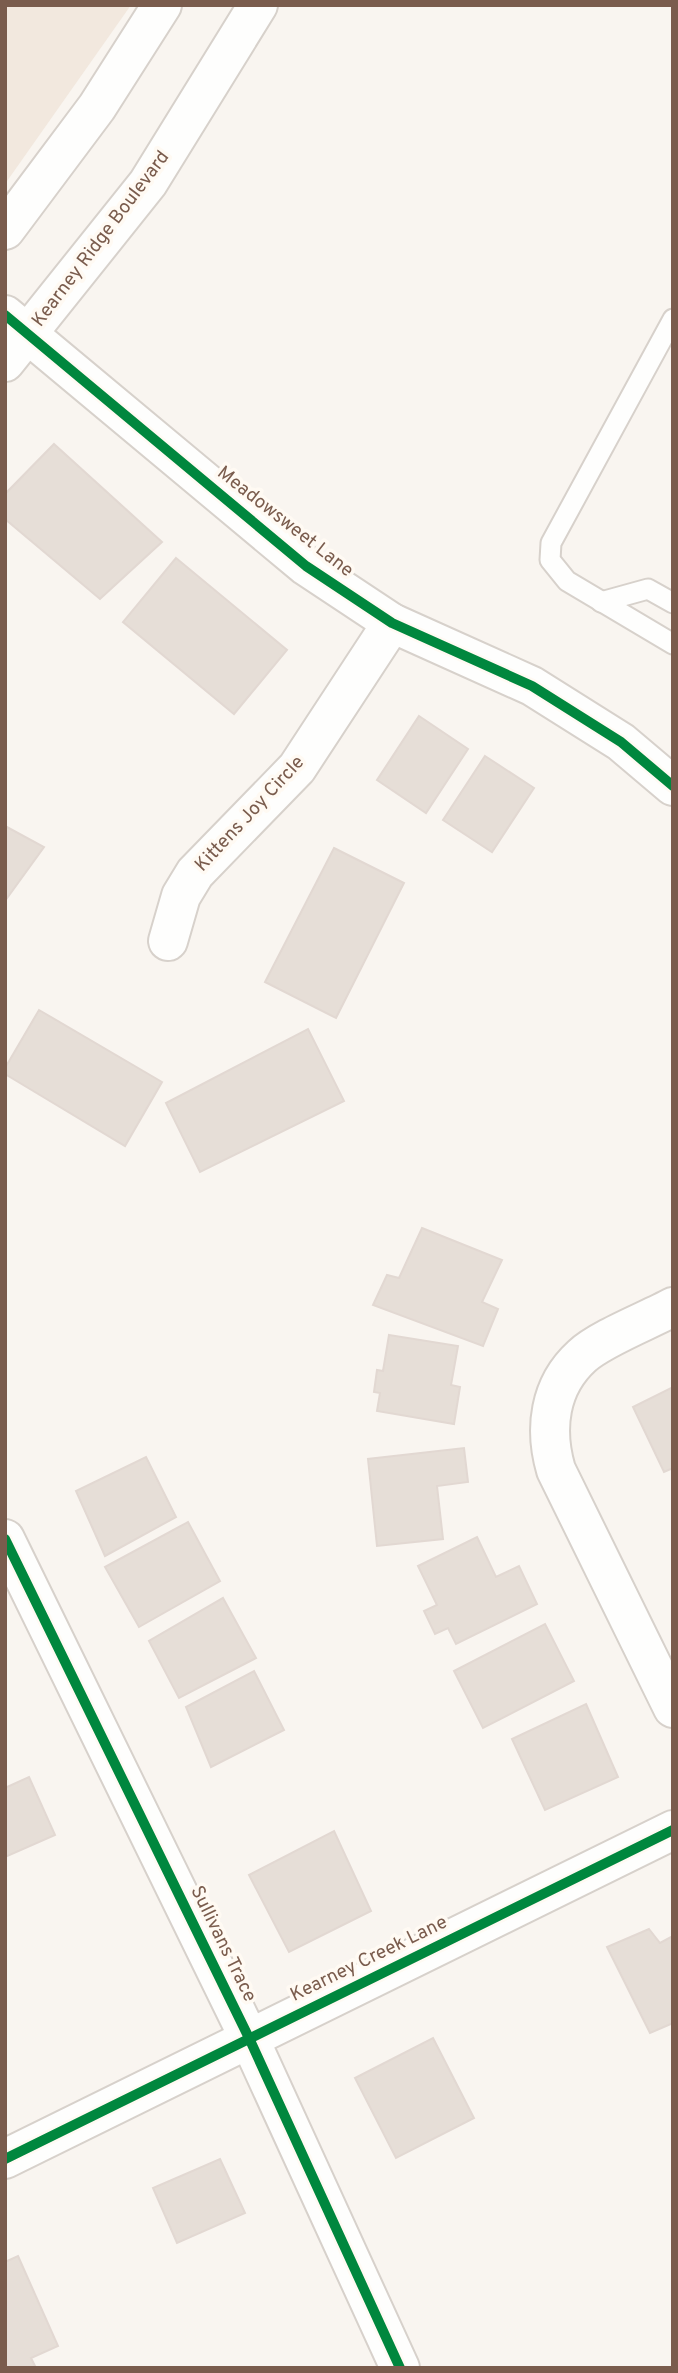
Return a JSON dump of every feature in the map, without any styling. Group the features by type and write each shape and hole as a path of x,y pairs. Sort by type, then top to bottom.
{"street":[{"path":"5,230 97,107 162,5"},
{"name":"Kearney Ridge Boulevard","path":"13,337 148,183 258,5"},
{"name":"Meadowsweet Lane","path":"13,337 306,566 392,623 532,686 621,742 672,781"},
{"name":"Kittens Joy Circle","path":"168,941 181,896 195,873 297,768 392,623"},
{"path":"673,1307 583,1354 561,1380 548,1443 555,1470 673,1708"},
{"name":"Sullivans Trace","path":"5,1539 249,2038 400,2368"},
{"name":"Kearney Creek Lane","path":"5,2159 673,1829"}],"lane":[{"path":"673,319 551,543 550,560 567,581 673,644"},
{"path":"601,602 624,593 649,589 673,603"}],"shaded area":[{"path":"5,5 131,5 5,184"}],"building":[{"path":"54,444 162,542 100,599 5,519 5,494"},
{"path":"176,558 287,650 234,714 123,622"},
{"path":"419,716 468,749 426,813 377,780"},
{"path":"485,756 534,788 492,852 443,820"},
{"path":"5,826 44,847 5,901"},
{"path":"334,848 404,883 336,1018 265,982"},
{"path":"39,1010 162,1082 125,1146 5,1074 5,1068"},
{"path":"308,1029 344,1101 200,1172 166,1103"},
{"path":"422,1228 502,1260 482,1302 498,1309 483,1346 373,1305 387,1275 399,1278"},
{"path":"389,1335 458,1346 451,1385 460,1387 454,1424 377,1411 380,1393 374,1392 377,1370 383,1371"},
{"path":"673,1387 673,1468 664,1472 633,1407"},
{"path":"464,1448 468,1482 437,1486 443,1539 377,1546 368,1459"},
{"path":"146,1457 176,1517 105,1556 76,1491"},
{"path":"188,1522 220,1581 139,1627 105,1567"},
{"path":"477,1537 496,1577 519,1566 537,1604 456,1644 448,1628 435,1634 424,1611 437,1605 418,1566"},
{"path":"223,1598 256,1658 179,1698 149,1641"},
{"path":"545,1624 574,1681 483,1728 454,1671"},
{"path":"254,1671 284,1730 211,1767 186,1707"},
{"path":"586,1704 618,1777 545,1810 512,1739"},
{"path":"29,1777 55,1835 5,1857 5,1788"},
{"path":"334,1831 371,1911 289,1952 249,1875"},
{"path":"649,1929 660,1943 673,1936 673,2023 650,2033 607,1947"},
{"path":"433,2038 474,2118 396,2158 355,2078"},
{"path":"220,2159 245,2213 177,2243 153,2188"},
{"path":"18,2256 58,2346 31,2358 36,2368 5,2368 5,2262"}],"cycle path":[{"path":"5,315 306,566 392,623 532,686 621,742 673,786"},
{"path":"5,1539 249,2038 400,2368"},
{"path":"5,2159 673,1830"}]}
